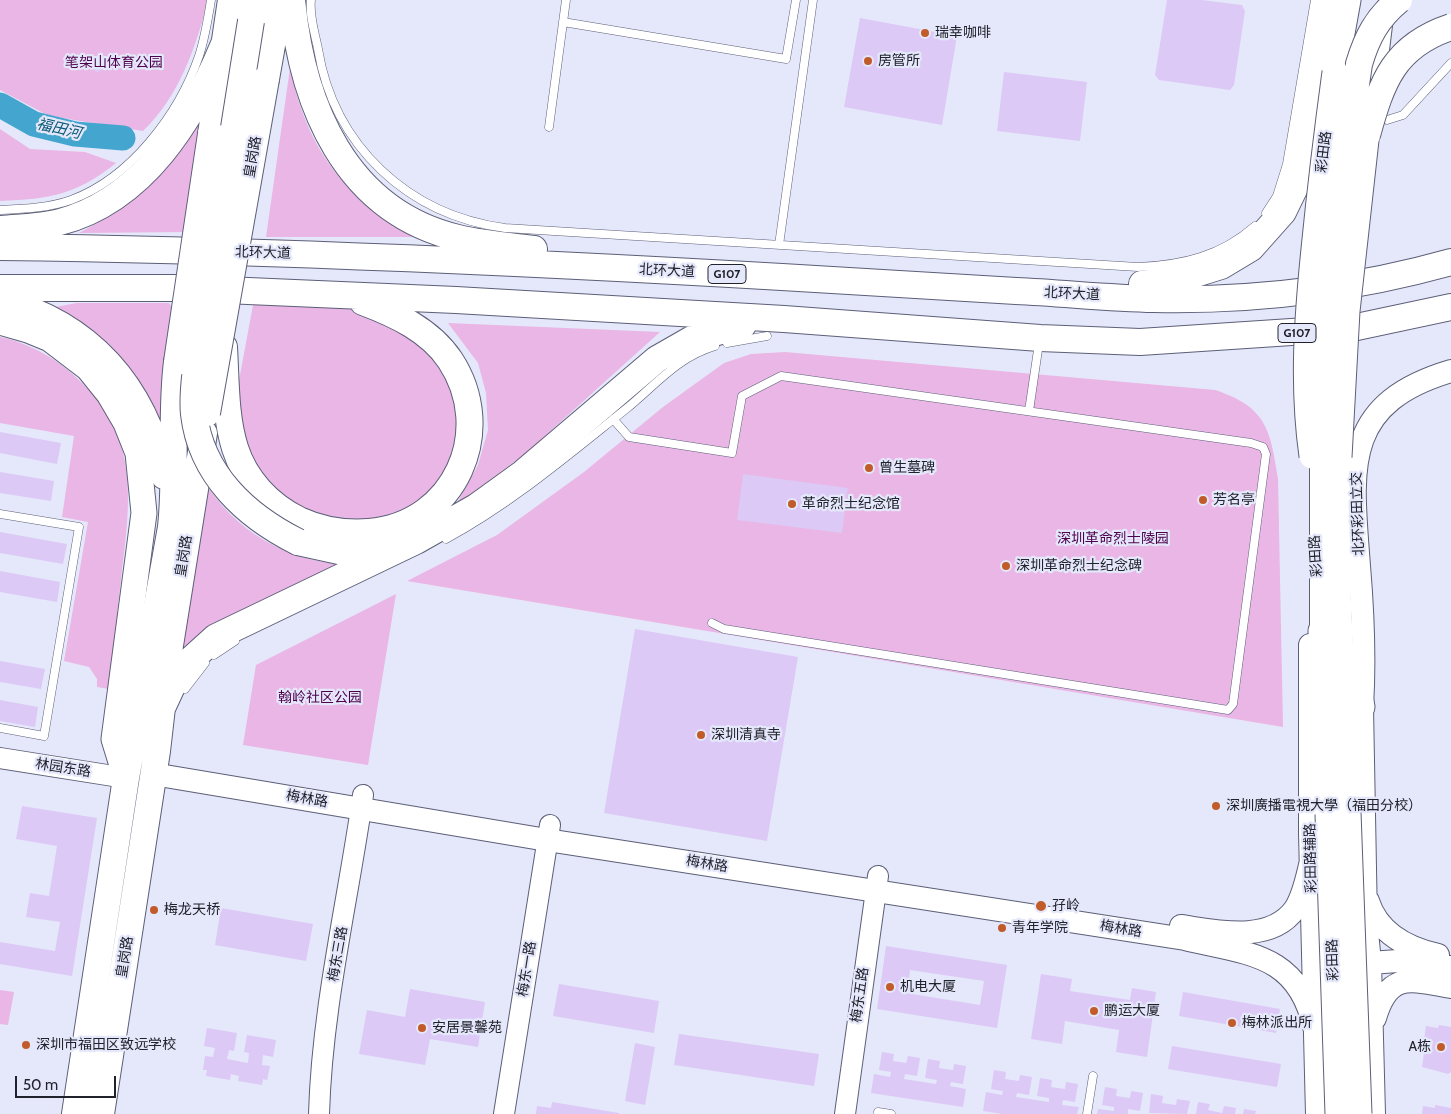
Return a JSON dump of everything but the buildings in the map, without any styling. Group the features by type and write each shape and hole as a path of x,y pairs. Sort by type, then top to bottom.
{"highway":[{"name":"皇岗路","path":"75,1114 126,778 171,527 174,489 173,405 231,0"},
{"name":"皇岗路","path":"101,1114 156,761 171,708 166,664 218,418 223,333 280,0"},
{"path":"292,0 299,58 316,112 343,159 374,194 398,211 424,226 466,239 501,245 670,263 745,275"},
{"path":"1058,293 1179,279 1201,274 1237,257 1263,237 1283,212 1301,175 1330,0"},
{"path":"1323,652 1326,374 1337,239 1359,64 1366,41 1376,23 1399,0"},
{"path":"252,10 197,360 194,413 198,434 207,458 218,478 244,508 259,520 298,542 339,551 363,552 427,542"},
{"path":"1377,127 1378,96 1388,74 1398,59 1419,42 1451,27"},
{"path":"0,229 40,226 62,221 102,204 131,183 155,160 183,126 212,74 224,44"},
{"name":"北环大道","path":"0,247 165,249 745,275 1156,299 1294,293 1356,284 1411,273 1451,262"},
{"name":"G107","path":"0,288 179,288 341,295 776,328 1140,342 1257,336 1352,328 1451,307"},
{"path":"218,418 235,448 243,468 256,487 269,501 287,514 308,524 333,532 379,531 402,525 422,515 437,502 454,481 464,461 469,442 468,400 460,378 449,358 432,340 411,324 392,313 341,295"},
{"path":"0,300 56,321 81,336 114,369 140,405 156,444 169,502 171,527"},
{"path":"171,708 175,680 185,665 216,637 427,542 469,511 501,491 530,468 641,370 672,349 692,338 719,330 776,328"}],"main road":[{"name":"彩田路","path":"1338,1114 1338,592 1340,522 1324,457 1306,419 1306,339 1322,168 1335,72 1348,0"},
{"name":"彩田路","path":"1359,1114 1338,813 1315,542 1324,457 1377,127 1373,78 1383,0"},
{"path":"0,322 50,339 88,368 109,394 126,423 138,453 144,513 114,739 126,778"},
{"name":"北环彩田立交","path":"1362,707 1364,674 1362,612 1354,500 1359,448 1375,417 1394,396 1418,382 1451,371"},
{"path":"1340,522 1352,596 1355,674 1362,707 1366,922 1370,962 1374,1114"},
{"name":"彩田路辅路","path":"1315,542 1310,617 1311,861 1317,1114"},
{"name":"梅林路","path":"156,761 362,802 1186,933 1278,965 1304,994 1314,1027"},
{"name":"梅林路","path":"1186,933 1265,930 1287,917 1298,902 1311,861"},
{"path":"1366,889 1373,913 1380,924 1392,935 1419,950 1451,958"},
{"path":"1313,929 1318,936 1328,943 1344,945 1359,937 1366,922"},
{"path":"1314,976 1342,966 1370,962 1406,961 1451,967"},
{"path":"1372,1026 1381,1000 1386,992 1394,986 1405,981 1451,987"}],"street":[{"name":"林园东路","path":"0,758 126,778"},
{"name":"梅东三路","path":"320,1114 322,1063 328,1013 362,802"},
{"name":"梅东一路","path":"504,1114 549,832"},
{"name":"梅东五路","path":"845,1114 877,883"}],"lane":[{"path":"0,210 44,206 81,196 111,177 139,152 166,119 189,80 199,56 211,0"},
{"path":"311,0 319,58 336,106 350,132 385,174 428,205 468,221 505,228 1138,267 1183,263 1203,258 1225,248 1257,224 1269,209 1283,182 1315,0"},
{"path":"549,127 566,0"},
{"path":"563,22 786,59 796,0"},
{"path":"779,245 814,0"},
{"path":"1377,127 1404,115 1451,63"},
{"path":"427,542 500,508 614,419 672,367 684,359 715,346 776,328"},
{"path":"1029,412 1040,338"},
{"path":"614,419 629,437 732,453 742,396 781,376 1251,443 1263,448 1266,454 1267,462 1233,704 1228,710 724,629 712,623"},
{"path":"0,514 79,527 44,736 0,728"},
{"path":"171,708 195,674 210,658 242,638"},
{"path":"1087,1114 1093,1076"},
{"path":"878,1112 891,1114"}],"green space":[{"name":"笔架山体育公园","path":"0,0 208,0 198,36 185,70 167,103 143,131 49,116 0,90"},
{"path":"290,68 305,118 329,164 340,178 360,197 419,237 266,237"},
{"path":"202,119 190,232 79,233 116,211 148,185 177,154"},
{"path":"0,129 30,149 85,152 116,163 102,174 75,189 48,197 0,201"},
{"path":"77,303 169,303 175,312 162,429 119,356 90,329 55,307"},
{"path":"260,303 355,308 423,338 459,399 455,457 419,506 368,525 310,514 271,488 245,450 237,391 253,305"},
{"path":"448,323 660,332 526,453 456,505 478,465 488,430 486,393 478,363"},
{"path":"0,337 34,348 65,367 104,408 114,425 121,444 125,463 128,501 126,540 109,689 97,687 97,679 89,667 64,661 88,522 62,517 74,436 0,423"},
{"name":"深圳革命烈士陵园","path":"785,352 1215,390 1245,404 1263,422 1268,433 1278,478 1283,727 407,581 497,535 584,472 663,407 724,363 751,354"},
{"path":"203,480 231,514 263,540 301,556 322,562 344,565 182,658"},
{"name":"翰岭社区公园","path":"396,594 368,765 243,745 256,665"},
{"path":"0,990 14,992 8,1025 0,1024"}],"waterway":[{"name":"福田河","path":"0,105 34,124 75,134 123,138"}],"place":[{"name":"瑞幸咖啡","path":"925,33"},
{"name":"房管所","path":"868,61"},
{"name":"曾生墓碑","path":"869,468"},
{"name":"芳名亭","path":"1203,500"},
{"name":"革命烈士纪念馆","path":"792,504"},
{"name":"深圳革命烈士纪念碑","path":"1006,566"},
{"name":"深圳清真寺","path":"701,735"},
{"name":"深圳廣播電視大學（福田分校）","path":"1216,806"},
{"name":"孖岭","path":"1041,906"},
{"name":"梅龙天桥","path":"154,910"},
{"name":"青年学院","path":"1002,928"},
{"name":"机电大厦","path":"890,987"},
{"name":"鹏运大厦","path":"1094,1011"},
{"name":"梅林派出所","path":"1232,1023"},
{"name":"安居景馨苑","path":"422,1028"},
{"name":"深圳市福田区致远学校","path":"26,1045"},
{"name":"A栋","path":"1441,1047"}]}
